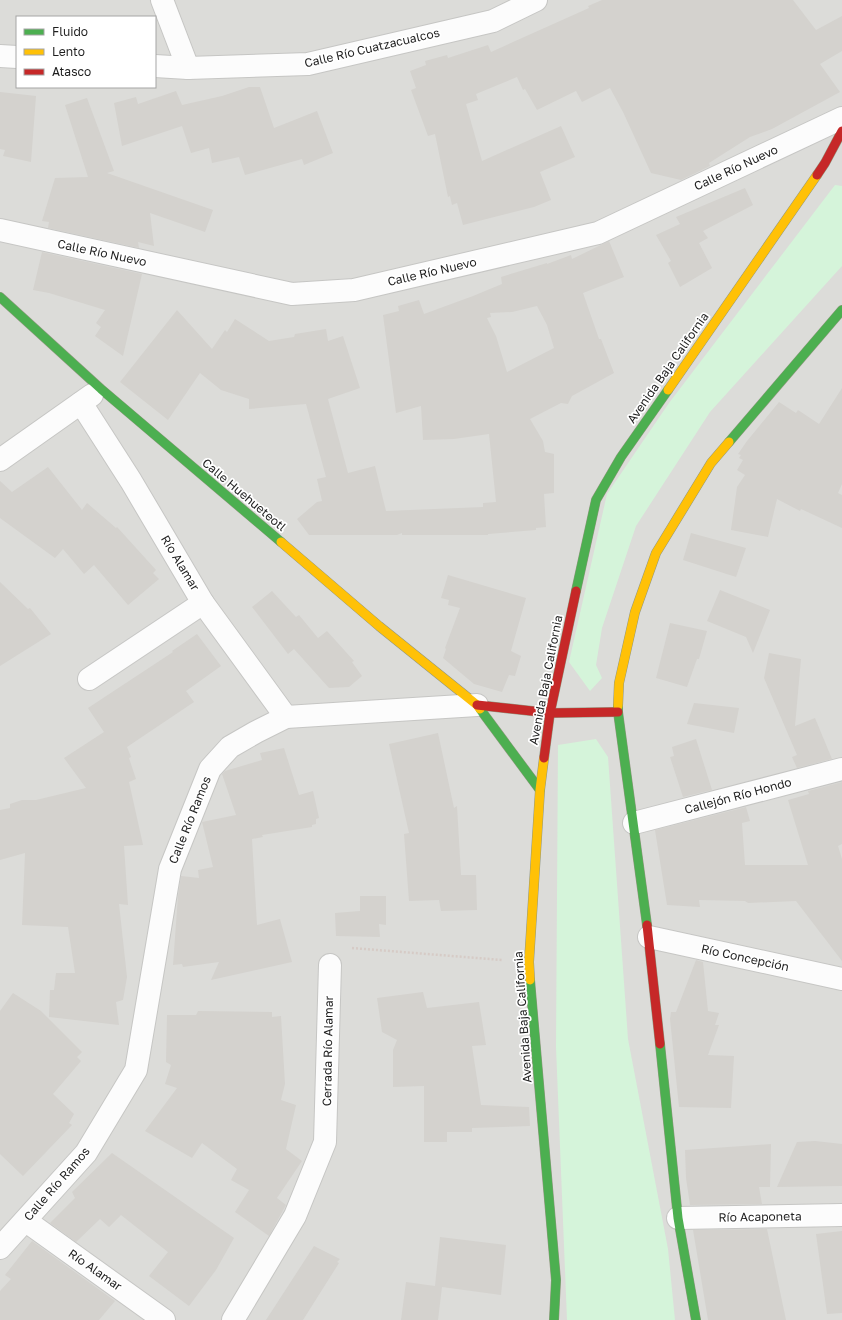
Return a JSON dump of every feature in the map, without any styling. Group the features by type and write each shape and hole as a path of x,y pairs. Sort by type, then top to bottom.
{"street":[{"path":"162,0 188,68"},
{"name":"Calle Río Cuatzacualcos","path":"156,66 188,68 308,64 493,20 536,0"},
{"path":"0,56 16,57"},
{"name":"Calle Río Nuevo","path":"0,230 292,294 354,290 598,233 842,118"},
{"name":"Avenida Baja California","path":"554,1320 556,1280 529,962 540,790 550,713 596,500 621,457 825,163 842,131"},
{"path":"825,163 836,164"},
{"name":"Calle Huehueteotl","path":"0,297 101,389 379,626 477,706 540,790"},
{"path":"696,1320 678,1218 648,936 618,712 619,683 635,612 656,553 711,463 842,310"},
{"path":"0,460 101,389"},
{"name":"Río Alamar","path":"80,403 131,481 203,603 286,717"},
{"path":"89,679 203,603"},
{"name":"Calle Río Ramos","path":"0,1248 86,1153 136,1070 170,869 210,769 230,747 286,717 477,706 550,713 618,712"},
{"name":"Callejón Río Hondo","path":"634,823 842,769"},
{"name":"Río Concepción","path":"648,936 842,979"},
{"name":"Cerrada Río Alamar","path":"233,1320 295,1216 325,1142 330,965"},
{"name":"Río Acaponeta","path":"678,1218 842,1215"},
{"name":"Río Alamar","path":"26,1221 164,1320"}],"path":[{"path":"330,965 351,948 529,962"}],"shaded area":[{"path":"0,0 842,0 842,1320 0,1320"}],"green space":[{"path":"835,185 842,186 842,266 710,412 636,526 602,628 596,665 602,678 590,691 569,662 607,494 669,403"},
{"path":"596,739 608,757 628,1039 668,1249 675,1320 567,1320 556,1047 558,745"}],"building":[{"path":"602,0 793,0 816,30 842,16 842,51 820,64 840,92 772,129 750,137 709,163 710,166 681,180 651,173 623,112 610,88 582,102 576,91 537,110 525,89 523,90 517,77 476,94 478,100 466,104 482,161 561,126 575,157 540,172 551,200 534,207 463,225 457,203 452,205 450,196 448,197 435,134 428,136 411,90 416,88 410,71 426,65 425,61 447,55 448,58 488,45 491,52 589,8 588,6"},
{"path":"249,87 260,87 274,128 317,111 333,153 304,165 302,159 245,175 239,157 212,163 209,148 191,153 182,126 122,146 114,103 136,97 138,104 176,91 182,105 222,96"},
{"path":"0,92 36,96 31,162 3,156 5,150 0,149"},
{"path":"87,98 114,171 107,173 213,210 205,232 150,213 154,246 138,242 139,248 48,228 49,222 42,221 55,178 88,177 65,105"},
{"path":"745,188 753,205 703,231 708,238 699,243 712,268 680,287 668,263 671,261 656,235 680,224 676,217"},
{"path":"609,241 624,277 583,293 599,339 601,339 614,373 572,396 568,404 561,403 530,419 543,441 545,452 554,454 554,493 544,494 546,527 536,528 536,530 488,535 402,535 402,533 397,535 309,535 297,519 317,502 322,501 317,479 326,477 306,404 249,409 249,399 221,390 200,373 168,420 120,382 177,310 212,349 225,330 227,332 235,319 269,341 294,337 295,334 326,329 328,341 343,336 360,388 328,399 348,473 375,466 386,511 483,507 483,503 496,502 489,434 454,439 423,440 421,406 396,413 383,315 399,311 398,306 419,300 424,314 502,284 501,277 547,264 571,255 572,259","holes":["537,306 547,325 554,348 507,372 496,336 487,318 491,317 490,313 512,312"]},
{"path":"42,252 142,274 123,356 95,336 101,327 96,323 105,310 49,293 33,290"},
{"path":"842,388 842,484 838,493 842,495 842,528 801,509 800,511 777,499 768,537 731,530 737,487 745,475 737,470 743,460 739,458 741,455 738,454 747,441 779,402 796,413 798,410 819,424"},
{"path":"48,467 82,510 87,503 116,528 117,527 156,570 153,573 159,579 128,605 94,565 84,574 63,549 55,558 0,518 0,481 12,492"},
{"path":"691,533 746,548 736,577 683,560"},
{"path":"448,575 526,598 511,651 521,656 515,676 509,675 502,692 474,684 443,658 445,648 460,608 448,605 449,600 441,598"},
{"path":"0,582 28,609 30,608 51,634 0,666"},
{"path":"720,590 770,610 753,653 746,637 707,621"},
{"path":"272,591 296,617 299,615 318,638 327,631 354,661 352,662 362,676 349,687 329,688 294,649 288,654 252,607"},
{"path":"670,623 707,631 699,659 697,659 687,687 656,678"},
{"path":"197,634 221,666 186,691 194,702 127,747 136,779 129,782 143,845 124,846 128,905 119,904 127,977 123,1000 116,1002 119,1025 49,1017 50,990 54,990 56,973 75,973 68,927 22,925 25,853 0,860 0,810 10,808 10,804 22,800 36,800 86,788 64,758 104,732 88,708 173,652 172,651"},
{"path":"769,653 801,659 795,726 815,718 832,759 797,768 792,757 797,755 764,678"},
{"path":"694,703 739,708 734,733 687,724"},
{"path":"438,733 454,808 457,806 461,875 476,875 477,910 441,911 439,900 409,901 404,834 409,833 389,744"},
{"path":"696,739 712,790 683,797 670,757 674,756 672,747"},
{"path":"284,748 299,795 313,791 319,818 316,819 316,824 312,825 312,827 262,835 263,837 252,839 257,925 280,919 292,962 211,980 219,962 183,967 182,964 173,965 181,876 199,878 198,870 213,867 202,822 236,815 222,774 225,771 262,760 260,753"},
{"path":"842,782 842,844 838,846 842,859 842,961 796,901 748,903 745,901 699,900 700,907 667,905 655,830 746,807 750,821 742,823 745,865 808,865 788,800 809,794 808,791"},
{"path":"360,896 386,896 386,925 379,924 380,937 336,936 335,913 360,911"},
{"path":"696,960 703,962 708,1011 719,1013 715,1025 719,1025 708,1055 734,1056 731,1108 679,1107 670,1019 671,1012 676,1012"},
{"path":"423,992 427,1008 479,1002 486,1045 472,1046 481,1105 529,1107 530,1126 472,1128 472,1132 447,1132 447,1142 424,1142 424,1086 393,1087 393,1050 397,1040 382,1032 377,998"},
{"path":"13,993 41,1011 82,1052 77,1057 81,1061 53,1094 74,1114 69,1123 72,1125 23,1176 0,1154 0,1011"},
{"path":"198,1011 272,1012 272,1017 281,1016 285,1084 281,1100 296,1105 286,1149 302,1161 277,1198 286,1205 269,1236 235,1212 249,1190 231,1180 237,1169 202,1143 192,1158 145,1131 177,1088 165,1084 171,1065 166,1062 167,1015 196,1015"},
{"path":"815,1141 842,1144 842,1186 777,1187 797,1142"},
{"path":"771,1144 770,1187 759,1187 762,1204 690,1205 686,1178 685,1150"},
{"path":"112,1153 234,1238 216,1270 189,1306 149,1276 168,1252 121,1215 109,1227 100,1219 76,1242 50,1223 75,1198 72,1192"},
{"path":"767,1229 786,1320 708,1320 693,1230"},
{"path":"842,1231 842,1313 827,1314 816,1234"},
{"path":"440,1237 506,1245 501,1295 442,1287 438,1320 401,1320 406,1282 435,1286"},
{"path":"32,1241 115,1301 99,1320 0,1320 0,1291 11,1279 5,1275"},
{"path":"314,1246 340,1259 337,1262 339,1263 303,1320 266,1320"}],"traffic: fast":[{"path":"0,297 101,389 281,542"},
{"path":"729,442 842,310"},
{"path":"576,591 596,500 621,457 668,390"},
{"path":"618,706 647,925"},
{"path":"480,709 540,790"},
{"path":"530,980 556,1280 554,1320"},
{"path":"660,1044 678,1218 696,1320"}],"traffic: slow":[{"path":"668,390 817,175"},
{"path":"618,706 619,683 635,612 656,553 711,463 729,442"},
{"path":"281,542 379,626 480,709"},
{"path":"530,980 529,962 540,790 544,758"}],"traffic: jam":[{"path":"817,175 842,131"},
{"path":"544,758 550,713 576,591"},
{"path":"477,705 550,713 618,712"},
{"path":"647,925 660,1044"}]}
